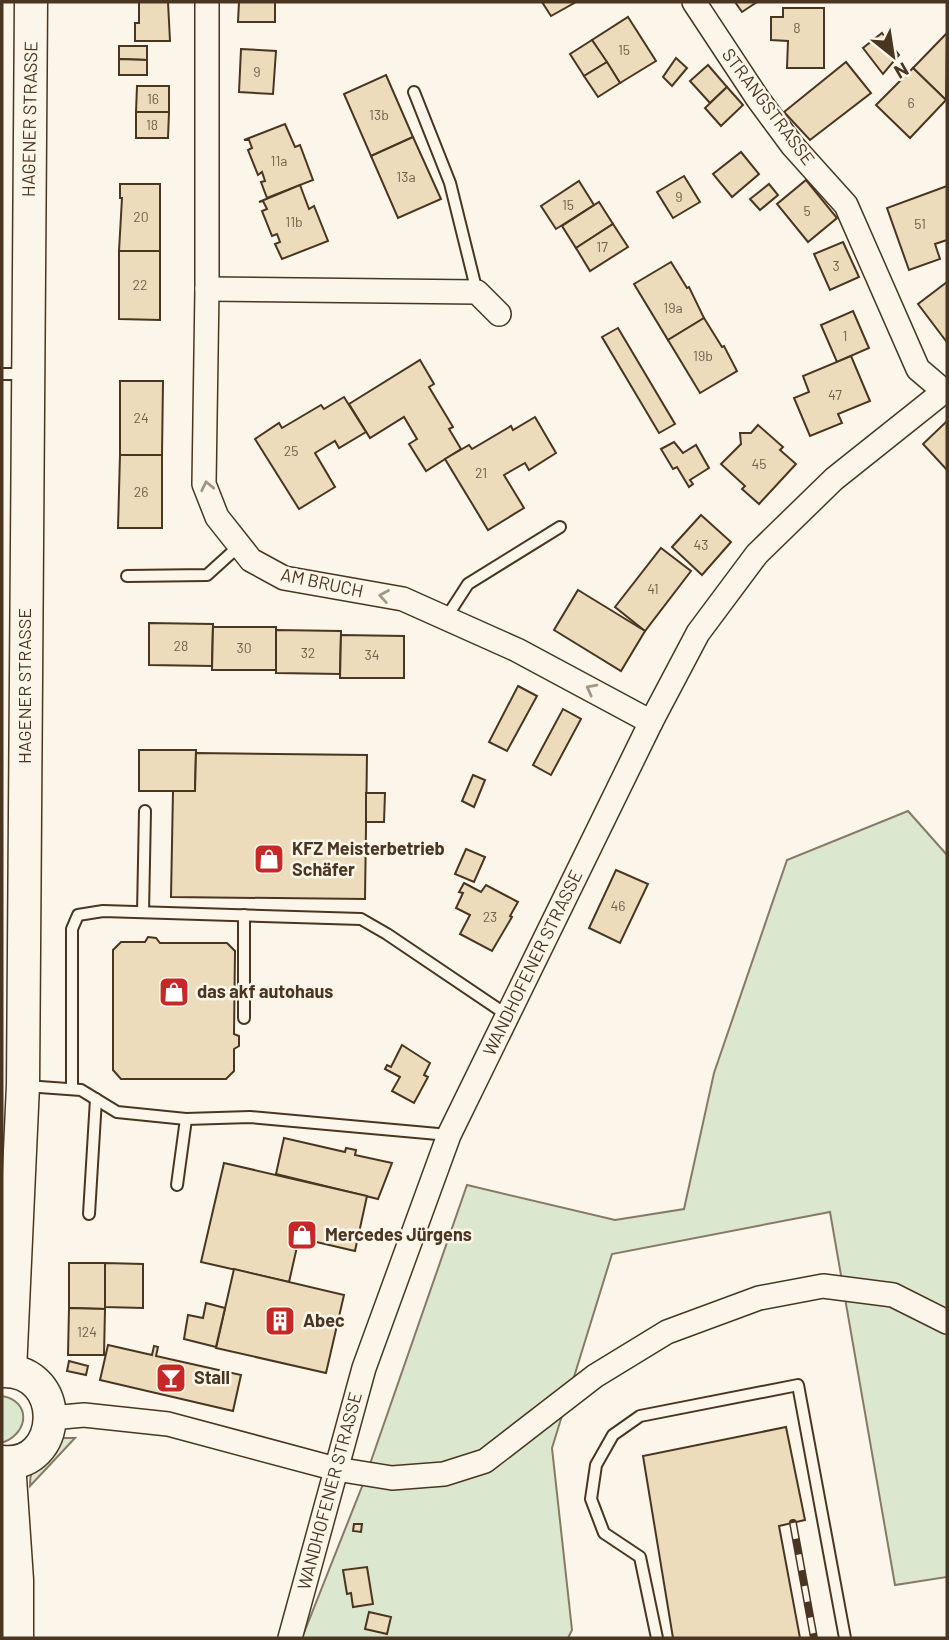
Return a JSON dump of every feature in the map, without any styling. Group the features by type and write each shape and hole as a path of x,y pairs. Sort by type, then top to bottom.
{"main road":[{"name":"HAGENER STRASSE","path":"31,2 14,374 23,1085 6,1371 23,1374 40,1387 49,1405 51,1418"},
{"path":"17,1638 17,1580 5,1462 22,1460 33,1453 43,1443 51,1418"}],"street":[{"name":"AM BRUCH","path":"207,2 204,484 217,517 251,560 284,578 403,599 517,650 651,722"},
{"name":"STRANGSTRASSE","path":"694,2 792,145 846,205 918,369 946,390"},
{"path":"207,289 477,292 499,314"},
{"name":"WANDHOFENER STRASSE","path":"290,1638 364,1368 449,1135 651,722 698,633 757,554 834,479 946,390"},
{"path":"51,1418 84,1415 168,1424 336,1469 391,1478 444,1474 485,1461 595,1376 667,1332 759,1298 823,1286 893,1295 947,1322"}],"lane":[{"path":"414,92 450,183 477,292"},
{"path":"446,618 468,584 560,527"},
{"path":"127,576 207,575 239,546"},
{"path":"143,912 145,811"},
{"path":"72,1090 72,929 78,915 103,911 361,919 507,1016"},
{"path":"244,915 244,1018"},
{"path":"23,1085 81,1090 117,1112 186,1119 250,1117 449,1135"},
{"path":"89,1213 96,1099"},
{"path":"177,1185 186,1119"},
{"path":"657,1638 639,1557 604,1533 590,1499 596,1465 613,1435 640,1416 798,1385 845,1638"}],"green space":[{"path":"908,811 947,855 947,1577 895,1585 830,1212 612,1254 552,1448 572,1630 568,1638 302,1638 363,1484 467,1185 615,1220 684,1209 714,1073 787,860"},
{"path":"2,1396 18,1404 23,1417 18,1431 4,1442 2,1442"},
{"path":"64,1438 75,1438 30,1486 32,1471 39,1457 50,1446"}],"building":[{"path":"139,2 168,2 170,41 135,41 135,23 139,23"},
{"path":"239,2 275,2 275,22 238,22"},
{"path":"542,2 576,2 551,16"},
{"path":"735,2 757,2 742,12"},
{"path":"783,8 824,8 824,68 787,68 788,41 771,40 771,17 783,17"},
{"path":"628,17 656,61 620,83 592,40"},
{"path":"882,33 899,55 883,74 863,48"},
{"path":"947,35 946,100 913,68"},
{"path":"592,40 607,62 584,76 570,54"},
{"path":"119,46 147,46 147,60 119,59"},
{"path":"241,49 276,51 273,94 239,92"},
{"path":"676,58 687,68 672,86 663,77"},
{"path":"119,59 147,60 147,75 119,75"},
{"path":"607,62 620,83 598,97 584,76"},
{"path":"846,62 871,93 810,140 784,112"},
{"path":"708,65 727,87 710,103 690,81"},
{"path":"913,68 946,100 910,138 876,105"},
{"path":"386,75 413,137 371,156 344,94"},
{"path":"137,86 169,86 169,112 136,112"},
{"path":"727,87 743,105 721,126 705,108"},
{"path":"136,112 169,112 168,138 136,138"},
{"path":"285,124 295,147 300,145 313,180 267,198 261,182 265,181 262,172 258,175 248,150 252,148 249,140 244,140"},
{"path":"413,137 441,199 398,218 371,156"},
{"path":"741,152 759,174 732,197 713,174"},
{"path":"684,176 700,202 673,218 657,192"},
{"path":"806,180 837,218 808,242 777,204"},
{"path":"579,181 594,205 556,229 541,206"},
{"path":"120,184 160,184 160,251 119,251 122,198"},
{"path":"769,184 778,195 760,210 750,199"},
{"path":"300,185 309,209 314,206 328,241 282,259 275,244 280,242 277,234 272,236 262,211 267,209 263,201 259,202"},
{"path":"947,186 947,240 935,244 940,259 909,270 887,208"},
{"path":"599,202 613,224 576,248 562,226"},
{"path":"613,224 628,247 590,271 576,248"},
{"path":"843,242 859,277 830,290 814,254"},
{"path":"119,251 160,251 160,320 119,319"},
{"path":"671,262 687,288 689,287 704,318 668,340 634,284"},
{"path":"947,282 947,340 946,341 918,304"},
{"path":"853,311 869,348 837,362 821,325"},
{"path":"704,318 722,347 724,346 737,371 700,393 668,340"},
{"path":"618,328 675,424 659,433 602,337"},
{"path":"851,356 870,401 838,414 842,423 810,436 794,398 809,392 803,376"},
{"path":"420,360 434,384 429,387 453,427 449,429 461,449 426,471 409,444 417,439 404,417 370,438 349,404"},
{"path":"120,381 163,381 162,455 120,455"},
{"path":"344,397 366,432 339,448 335,441 315,453 335,487 299,509 255,439 279,423 282,428 321,405 324,409"},
{"path":"535,417 556,453 529,470 525,463 504,475 524,508 488,530 445,459 469,445 472,449 511,426 513,430"},
{"path":"947,421 947,470 923,444"},
{"path":"758,425 783,447 780,450 796,464 759,504 742,489 745,486 721,464 741,444 740,433 751,433"},
{"path":"674,442 683,453 696,445 709,468 690,480 693,484 689,487 677,467 673,469 661,449"},
{"path":"120,455 162,455 162,528 118,528"},
{"path":"701,515 731,542 702,575 672,547"},
{"path":"661,548 691,571 645,631 615,607"},
{"path":"578,590 645,631 621,671 554,630"},
{"path":"149,623 213,624 212,666 149,665"},
{"path":"213,627 276,627 276,670 212,670"},
{"path":"276,630 341,631 340,674 276,673"},
{"path":"341,635 404,636 404,678 340,678"},
{"path":"518,686 537,696 507,751 489,742"},
{"path":"563,709 581,719 551,775 533,765"},
{"path":"139,750 196,750 195,791 139,791"},
{"name":"KFZ Meisterbetrieb Schäfer","path":"196,753 367,755 365,899 171,897 173,791 195,791"},
{"path":"473,775 485,780 474,807 462,801"},
{"path":"366,793 385,793 384,822 366,822"},
{"path":"466,849 485,857 474,882 455,874"},
{"path":"616,870 648,884 620,943 589,928"},
{"path":"464,883 481,892 486,885 518,902 492,951 460,934 470,915 456,908"},
{"name":"das akf autohaus","path":"148,937 156,938 160,943 227,943 235,951 234,1034 239,1036 239,1046 234,1049 234,1071 226,1079 121,1079 113,1070 113,950 121,942 145,942"},
{"path":"402,1045 430,1063 424,1075 428,1077 414,1103 392,1091 400,1077 385,1069 387,1065 391,1067"},
{"path":"284,1138 345,1152 346,1148 356,1150 355,1155 392,1163 378,1199 276,1174"},
{"path":"224,1163 367,1196 355,1251 299,1238 289,1282 201,1262"},
{"path":"69,1263 105,1263 105,1309 69,1308"},
{"path":"105,1263 143,1264 143,1308 105,1307"},
{"name":"Abec","path":"234,1269 344,1295 326,1373 216,1348"},
{"path":"206,1303 225,1308 216,1347 184,1339 188,1315 203,1318"},
{"path":"69,1308 105,1309 104,1355 68,1355"},
{"name":"Stall","path":"108,1345 152,1355 154,1346 158,1347 156,1356 241,1375 233,1411 100,1380"},
{"path":"69,1361 88,1366 86,1375 67,1371"},
{"path":"786,1427 805,1520 779,1526 800,1638 673,1638 643,1456"},
{"path":"354,1524 362,1524 361,1532 353,1531"},
{"path":"367,1567 373,1604 353,1607 351,1593 347,1594 343,1570"},
{"path":"369,1612 391,1617 387,1634 365,1629"}],"railway":[{"path":"793,1523 814,1638"}],"place":[{"name":"KFZ Meisterbetrieb Schäfer","path":"269,859"},
{"name":"das akf autohaus","path":"174,992"},
{"name":"Mercedes Jürgens","path":"302,1235"},
{"name":"Abec","path":"280,1321"},
{"name":"Stall","path":"171,1378"}]}
